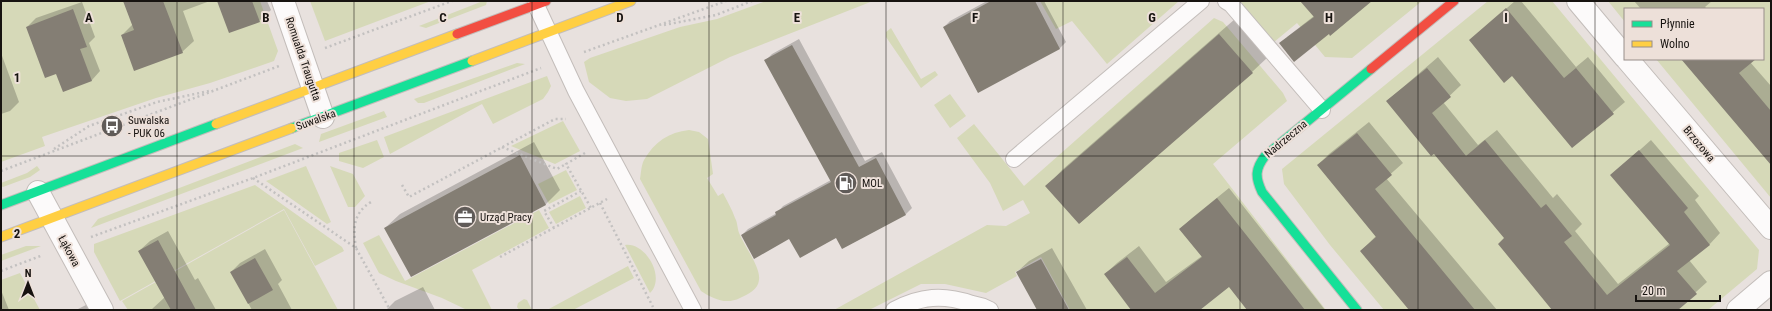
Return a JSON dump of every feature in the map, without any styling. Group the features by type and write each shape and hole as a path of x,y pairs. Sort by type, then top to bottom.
{"street":[{"name":"Romualda Traugutta","path":"283,1 323,117"},
{"name":"Suwalska","path":"1,237 631,1"},
{"name":"Nadrzeczna","path":"1357,310 1262,192 1256,179 1257,167 1265,156 1454,1"},
{"name":"Brzozowa","path":"1578,1 1624,56"},
{"path":"1,206 313,87 541,3"},
{"name":"Brzozowa","path":"1628,60 1771,228"},
{"name":"Łąkowa","path":"38,192 102,310"},
{"path":"1738,310 1771,282"}],"lane":[{"path":"1014,159 1201,1"},
{"path":"1226,1 1322,110"},
{"path":"541,3 549,32 576,91 694,310"},
{"path":"894,310 915,301 937,298 955,298 990,310"}],"path":[{"path":"322,50 452,1"},
{"path":"86,239 253,178 562,60 726,1"},
{"path":"656,27 716,14 752,1"},
{"path":"1,170 280,66"},
{"path":"48,152 89,126 157,102 217,89"},
{"path":"402,185 409,197 555,119 568,120"},
{"path":"502,147 557,169 586,153 582,146"},
{"path":"566,164 591,208"},
{"path":"253,178 356,248"},
{"path":"554,228 544,211 581,191"},
{"path":"500,257 613,196"},
{"path":"371,202 359,212 355,220 354,233 356,248 389,308"},
{"path":"600,203 653,307"},
{"path":"1,271 44,255"}],"green space":[{"path":"1,1 260,1 278,51 274,61 210,83 156,98 42,137 45,146 1,162"},
{"path":"310,1 431,1 325,41"},
{"path":"483,1 487,1 486,5 426,28 419,26"},
{"path":"766,1 873,1 730,57 647,99 626,101 610,98 589,82 584,62 590,58 680,27 717,19"},
{"path":"1040,1 1179,1 1107,64 1072,21 1056,29"},
{"path":"1239,1 1422,1 1352,58 1325,57 1297,23 1274,42"},
{"path":"1488,1 1552,1 1759,250 1757,269 1708,310 1384,310 1330,245 1284,184 1282,169"},
{"path":"1608,1 1771,1 1771,198 1657,60 1764,60 1764,8 1624,8 1624,21"},
{"path":"1214,18 1223,22 1283,93 1287,101 1213,164 1326,310 1070,310 1041,257 1015,272 1017,276 986,293 945,284 921,284 869,310 834,310 987,225 1006,226 1030,213 1023,200 1003,211 990,183 957,138 974,124 1024,186"},
{"path":"891,28 921,79 935,71 938,75 921,88 886,37 886,32"},
{"path":"517,63 525,64 424,103 418,103 414,99"},
{"path":"547,76 551,86 543,99 493,124 482,104 390,154 384,137"},
{"path":"950,94 966,116 950,128 934,105"},
{"path":"384,111 387,117 319,142 321,134"},
{"path":"563,121 580,151 555,164 511,146"},
{"path":"689,130 699,132 708,139 713,174 707,178 718,196 723,193 736,220 742,240 758,270 759,280 755,289 735,300 720,300 701,291 640,179 643,162 657,143 675,133"},
{"path":"377,140 384,157 363,168 339,161 339,153"},
{"path":"295,144 303,148 91,228 98,219"},
{"path":"37,166 40,170 30,177 3,187 1,186 1,183 27,173"},
{"path":"306,166 331,222 327,224 266,181"},
{"path":"330,166 353,174 365,196 355,207 348,207"},
{"path":"566,170 577,190 549,204 538,184"},
{"path":"255,185 342,247 344,251 315,266 284,209 120,301 94,252 94,244"},
{"path":"580,196 586,208 556,224 549,212"},
{"path":"284,210 338,310 128,310 122,301"},
{"path":"539,210 549,228 472,270 492,310 467,310 442,298 379,273 363,243 379,235 405,281"},
{"path":"625,245 640,249 651,262 655,270 656,279 654,287 650,293"},
{"path":"26,246 41,246 1,261 1,255"},
{"path":"628,266 634,278 573,310 547,310"},
{"path":"20,273 40,310 1,310 1,280"},
{"path":"524,299 527,300 532,310 519,310 517,307 518,303"}],"building":[{"path":"123,1 163,1 183,53 134,71 121,35 134,30"},
{"path":"217,1 252,1 260,22 229,33"},
{"path":"991,1 1035,1 1060,49 978,93 943,27"},
{"path":"1300,1 1372,1 1330,36 1329,34 1294,62 1279,43 1314,17"},
{"path":"1506,8 1564,78 1576,68 1614,114 1572,148 1512,76 1504,83 1469,40"},
{"path":"73,9 87,47 80,49 92,81 63,92 56,74 45,78 26,27"},
{"path":"1219,34 1253,73 1079,224 1045,186"},
{"path":"792,45 859,167 876,158 906,215 842,249 836,238 800,258 789,239 754,259 741,235 776,215 775,212 831,182 764,60"},
{"path":"1682,60 1755,60 1739,73 1771,111 1771,165"},
{"path":"1427,68 1451,97 1432,113 1466,156 1485,140 1541,208 1546,204 1572,236 1564,242 1607,295 1670,245 1610,175 1639,150 1688,208 1684,212 1710,245 1677,271 1697,294 1678,310 1552,310 1498,244 1504,238 1434,154 1431,156 1386,101"},
{"path":"1357,133 1392,175 1375,189 1475,310 1409,310 1360,251 1376,237 1317,165"},
{"name":"Urząd Pracy","path":"520,155 546,205 411,277 384,228"},
{"path":"1217,198 1305,310 1247,310 1229,287 1200,310 1131,310 1104,274 1127,257 1155,293 1202,257 1179,229"},
{"path":"158,240 196,310 171,310 138,251"},
{"path":"255,258 273,290 248,304 230,272"},
{"path":"1041,259 1069,310 1037,310 1016,272"}],"traffic: fast":[{"path":"292,128 472,61"},
{"path":"1357,310 1262,192 1258,182 1257,173 1259,165 1265,156 1371,69"},
{"path":"1,205 216,124"}],"traffic: slow":[{"path":"472,61 631,1"},
{"path":"216,124 457,34"},
{"path":"1,237 292,128"}],"traffic: jam":[{"path":"457,34 546,1"},
{"path":"1371,69 1454,1"}],"place":[{"name":"Suwalska - PUK 06","path":"112,126"},
{"name":"MOL","path":"846,183"},
{"name":"Urząd Pracy","path":"465,217"}]}
